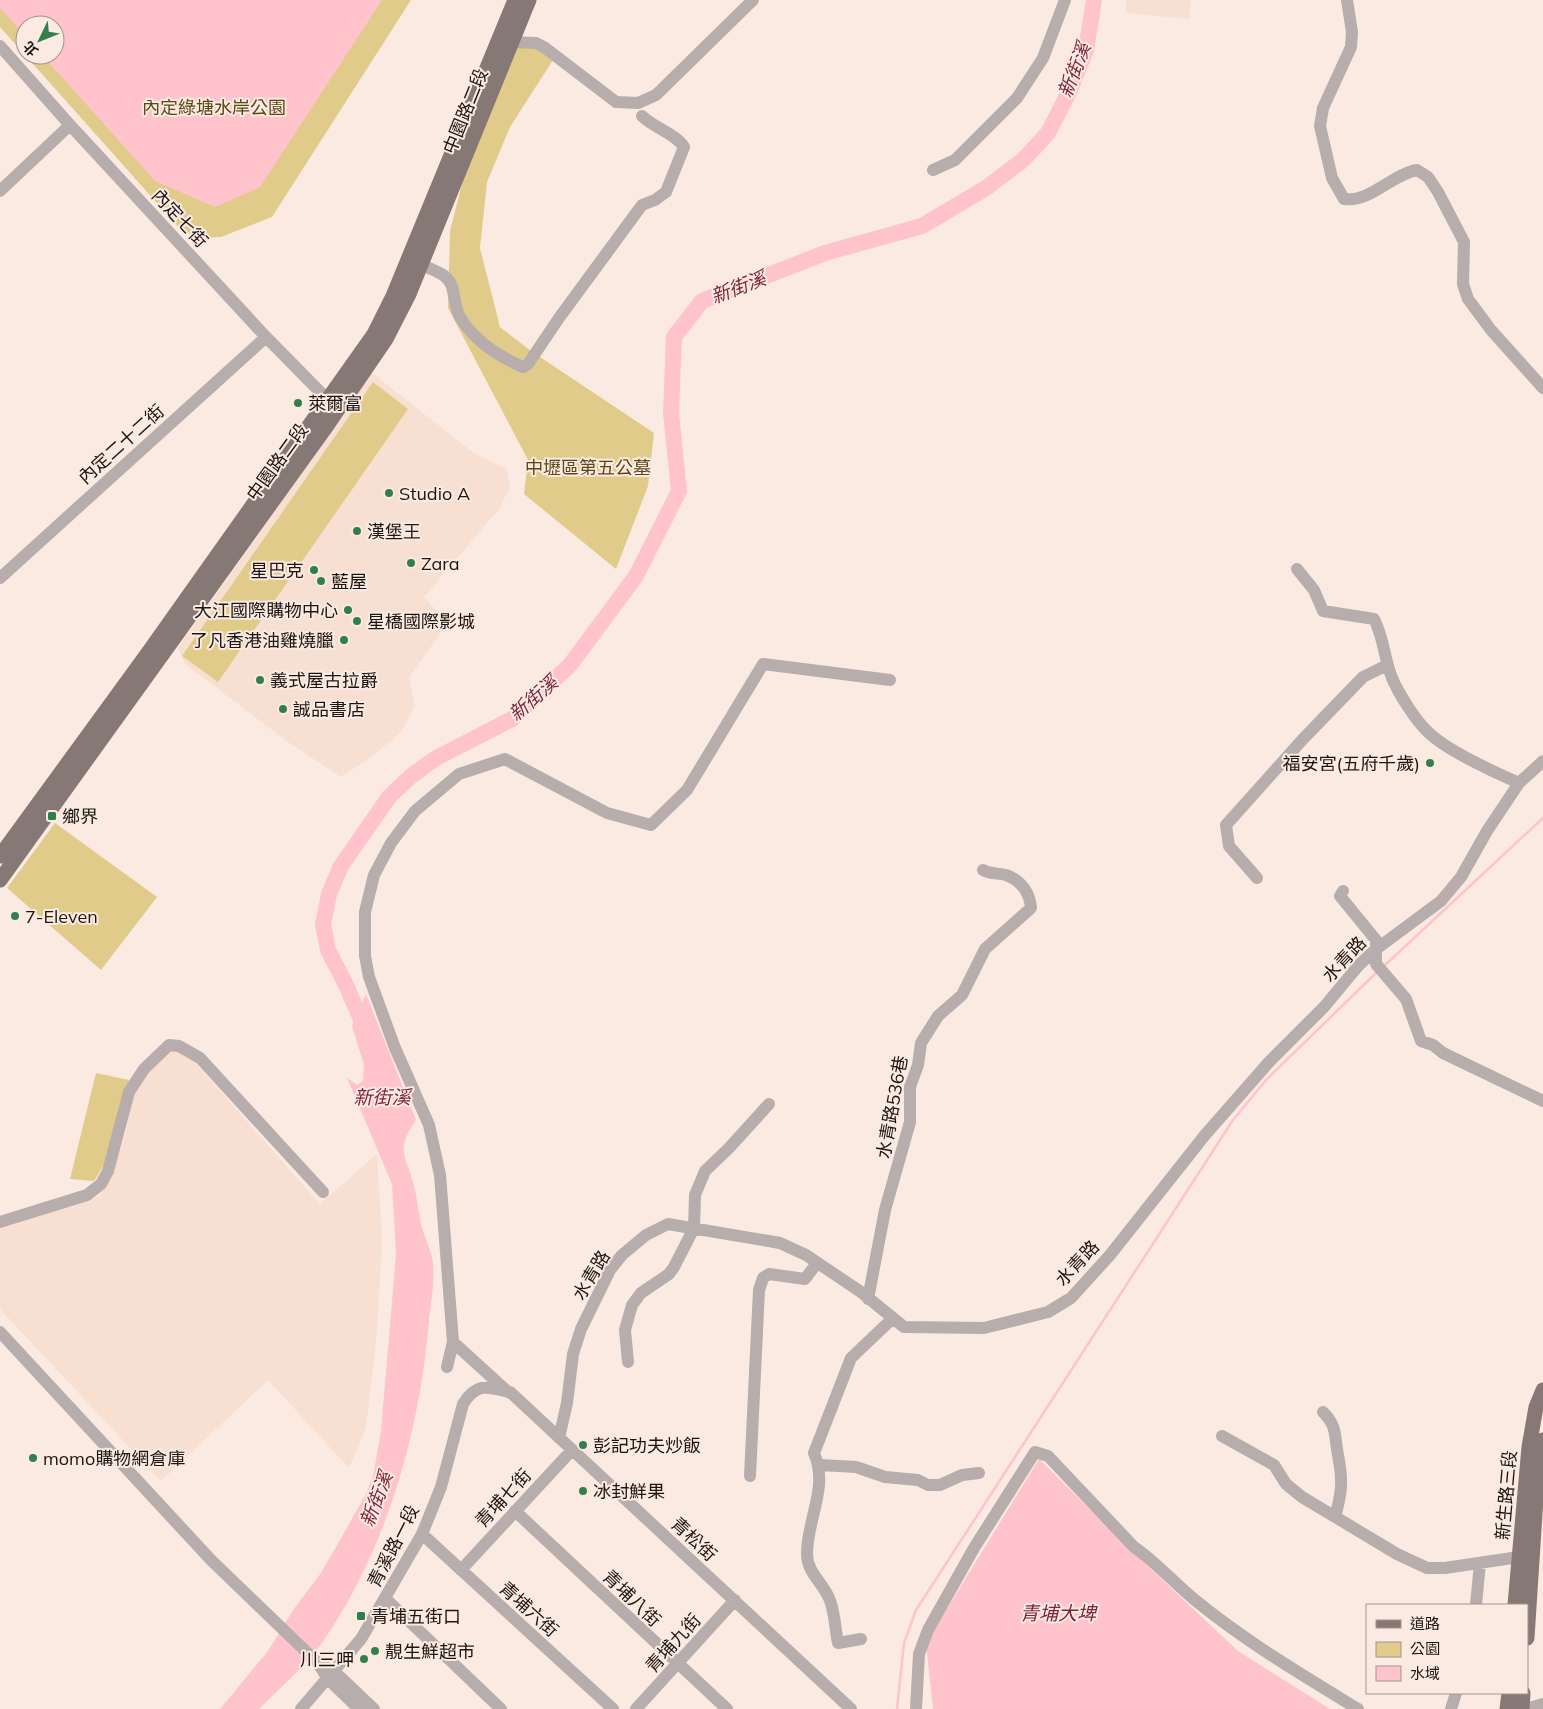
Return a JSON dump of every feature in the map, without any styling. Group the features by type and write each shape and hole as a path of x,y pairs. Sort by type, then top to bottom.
{"main road":[{"name":"中園路二段","path":"0,856 332,404 386,339 422,265 506,40 515,0"},
{"name":"中園路二段","path":"0,880 332,404 374,334 393,296 506,40 529,0"},
{"name":"新生路三段","path":"1516,1604 1529,1447 1536,1408 1543,1390"},
{"name":"新生路三段","path":"1528,1622 1538,1466 1543,1440"},
{"path":"1507,1709 1508,1694"},
{"path":"1523,1694 1524,1709"}],"street":[{"path":"506,40 536,43 544,47 616,102 638,103 656,95 753,0"},
{"path":"933,170 955,160 1017,98 1043,58 1065,0"},
{"path":"1346,0 1352,32 1351,47 1323,108 1320,126 1332,178 1344,199 1355,200 1406,172 1417,170 1428,177 1464,242 1463,284 1468,299 1492,330 1543,388"},
{"name":"內定七街","path":"0,46 70,125 266,337 332,404"},
{"path":"422,265 444,275 450,281 456,310 472,333 507,360 523,367 528,364 535,358 559,318 642,205 655,200 666,192 684,148 677,140 651,125 642,116"},
{"path":"0,191 70,125"},
{"name":"內定二十二街","path":"0,578 266,337"},
{"path":"1297,570 1314,590 1323,611 1374,619 1381,632 1387,665 1397,690 1428,732 1459,752 1519,782"},
{"path":"447,1367 453,1342 440,1175 428,1125 395,1048 369,977 365,956 364,912 374,875 391,844 415,811 459,774 505,759 607,813 651,825 687,790 764,664 890,680"},
{"path":"1257,878 1229,846 1226,825 1362,677 1387,665"},
{"name":"水青路","path":"559,1438 573,1354 581,1328 610,1270 622,1255 646,1235 668,1224 780,1243 816,1263 868,1298 904,1327 984,1328 1048,1312 1071,1298 1110,1255 1205,1135 1269,1062 1324,1007 1359,964 1441,901 1461,877 1486,831 1519,782 1543,761"},
{"name":"水青路536巷","path":"868,1298 886,1210 910,1122 910,1087 918,1065 921,1043 938,1016 962,995 985,949 1031,908 1030,896 1016,881 1006,875 983,870"},
{"path":"1343,892 1340,896 1346,906 1376,940 1376,964 1406,999 1421,1041 1433,1045 1444,1053 1543,1101"},
{"path":"0,1222 87,1195 101,1184 108,1171 129,1092 144,1069 169,1045 179,1046 200,1058 323,1192"},
{"path":"628,1362 625,1330 632,1305 641,1293 669,1274 694,1228 695,1195 705,1172 730,1148 769,1104"},
{"path":"750,1476 759,1290 763,1278 770,1274 805,1279 816,1263"},
{"path":"861,1639 838,1643 829,1598 810,1570 807,1556 809,1530 820,1491 820,1465 814,1453 851,1358 892,1319"},
{"path":"0,1332 211,1560 318,1663 360,1709"},
{"path":"453,1342 508,1392"},
{"name":"青松街","path":"484,1386 508,1392 851,1709"},
{"name":"青溪路一段","path":"301,1709 361,1639 386,1600 422,1534 441,1486 463,1404 470,1392 484,1386"},
{"path":"1323,1412 1337,1433 1338,1454 1342,1472 1342,1493 1335,1517"},
{"path":"1222,1436 1274,1465 1286,1484 1302,1497 1397,1554 1427,1568 1445,1568 1519,1558"},
{"name":"青埔七街","path":"461,1570 572,1450"},
{"path":"916,1709 919,1654 928,1630 974,1548 1035,1452 1048,1456 1134,1547 1148,1557 1194,1599 1243,1636 1358,1709"},
{"path":"820,1465 856,1467 885,1476 918,1480 928,1485 940,1485 962,1475 979,1472"},
{"name":"青埔八街","path":"515,1511 726,1709"},
{"name":"青埔六街","path":"422,1534 613,1709"},
{"path":"1476,1604 1480,1563"},
{"path":"386,1600 501,1709"},
{"name":"青埔九街","path":"636,1709 735,1600"},
{"path":"331,1676 374,1709"},
{"path":"1451,1709 1456,1694"},
{"path":"1524,1709 1543,1704"}],"shaded area":[{"path":"1126,0 1191,0 1189,19 1126,13"},
{"path":"372,373 475,454 507,469 510,487 499,509 424,597 448,623 409,677 415,706 401,732 373,756 341,777 288,742 185,664 178,648"},
{"path":"175,1051 189,1056 320,1204 377,1154 382,1240 377,1331 366,1427 349,1468 268,1380 161,1481 0,1309 0,1229 100,1196 124,1141 134,1094 140,1080 166,1054"}],"green space":[{"name":"內定綠塘水岸公園","path":"0,0 411,0 272,217 221,237 200,238 181,230 34,65 65,65 65,15 15,15 15,44 0,27"},
{"name":"中壢區第五公墓","path":"516,47 535,47 553,60 510,127 487,182 480,248 500,327 531,351 654,433 648,486 616,569 524,494 528,460 448,308 450,231 463,180"},
{"path":"373,382 408,409 218,682 182,656"},
{"path":"55,823 157,897 101,970 7,888"},
{"path":"96,1073 129,1080 103,1166 94,1181 70,1179"}],"water":[{"name":"內定綠塘水岸公園","path":"0,0 382,0 260,187 215,207 155,181 51,65 65,65 65,15 15,15 15,25 0,8"},
{"name":"新街溪","path":"366,994 416,1120 405,1140 404,1155 415,1190 422,1226 433,1263 425,1361 418,1403 409,1444 383,1525 367,1564 348,1601 326,1637 303,1666 259,1709 220,1709 268,1651 293,1610 321,1573 365,1496 373,1477 381,1431 396,1254 392,1184 347,1078 357,1085 363,1081 364,1065 352,1026"},
{"name":"青埔大埤","path":"1039,1459 1134,1553 1238,1651 1330,1709 933,1709 926,1643"}],"waterway":[{"name":"新街溪","path":"367,1033 328,950 323,925 329,894 341,866 389,797 410,777 436,758 512,719 570,665 636,576 679,491 671,413 674,337 702,301 825,253 922,226 986,188 1023,160 1048,133 1069,92 1086,50 1094,0"},
{"path":"1383,967 1543,818"},
{"path":"897,1709 904,1643 916,1610 1233,1120 1266,1080 1377,972"}],"place":[{"name":"萊爾富","path":"298,403"},
{"name":"Studio A","path":"389,493"},
{"name":"漢堡王","path":"357,531"},
{"name":"Zara","path":"411,563"},
{"name":"星巴克","path":"314,570"},
{"name":"藍屋","path":"321,581"},
{"name":"大江國際購物中心","path":"348,610"},
{"name":"星橋國際影城","path":"357,621"},
{"name":"了凡香港油雞燒臘","path":"344,640"},
{"name":"義式屋古拉爵","path":"260,680"},
{"name":"誠品書店","path":"283,709"},
{"name":"福安宮(五府千歲)","path":"1430,763"},
{"name":"鄉界","path":"52,816"},
{"name":"7-Eleven","path":"15,916"},
{"name":"彭記功夫炒飯","path":"583,1445"},
{"name":"momo購物網倉庫","path":"33,1458"},
{"name":"冰封鮮果","path":"583,1491"},
{"name":"青埔五街口","path":"361,1616"},
{"name":"靚生鮮超市","path":"375,1651"},
{"name":"川三呷","path":"364,1659"}]}
